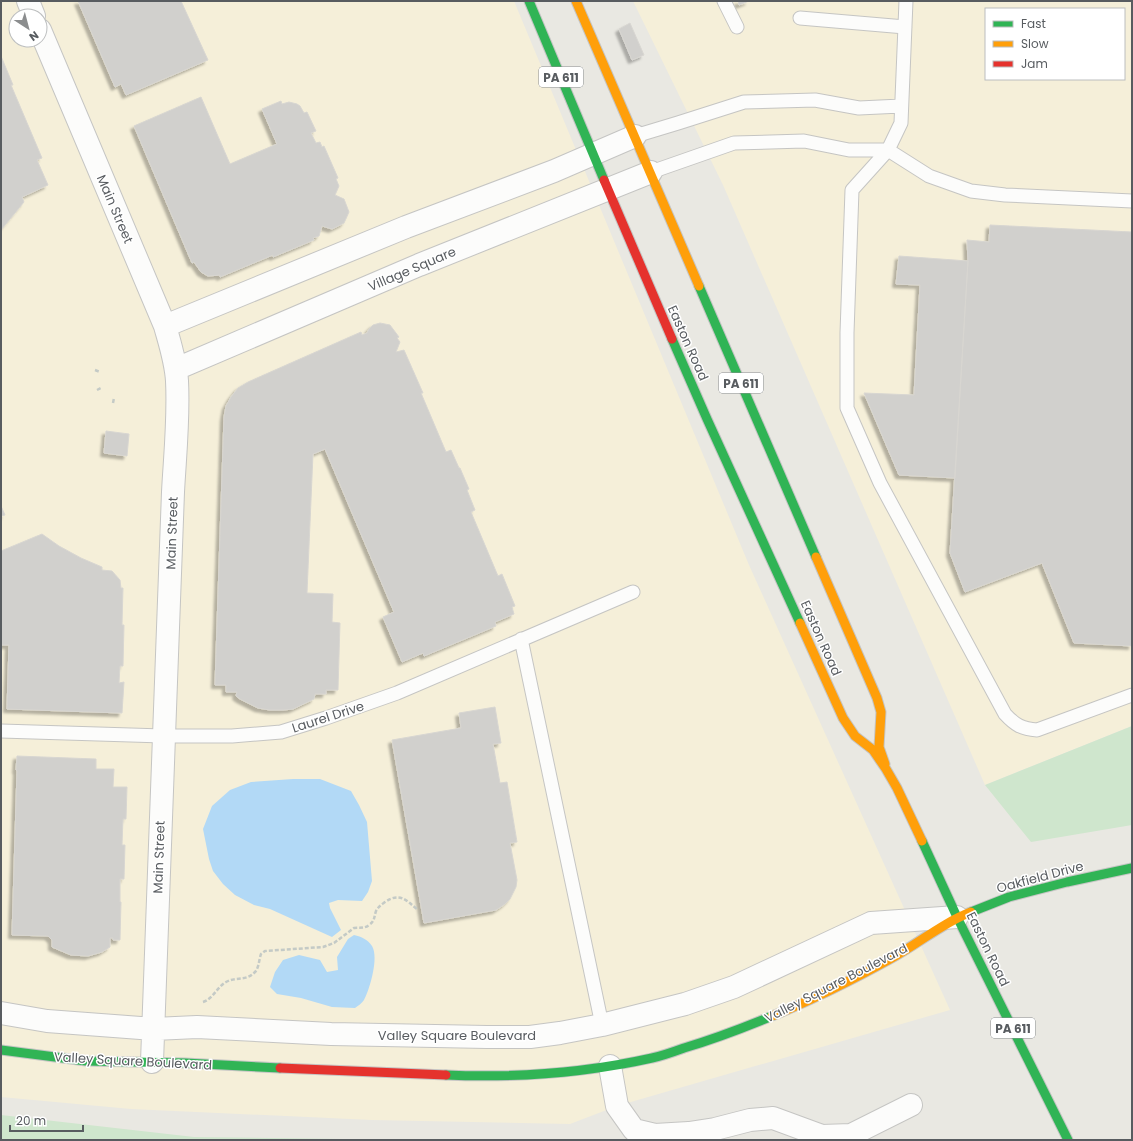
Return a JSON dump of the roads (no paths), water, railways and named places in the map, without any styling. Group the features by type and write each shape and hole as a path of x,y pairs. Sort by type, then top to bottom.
{"main road":[{"name":"Easton Road","path":"529,1 627,235 707,419 843,718 855,736 873,750 897,788 958,917 1068,1140"},
{"name":"Easton Road","path":"576,1 877,698 881,712 879,747 886,769"},
{"name":"Oakfield Drive","path":"958,917 1010,897 1066,882 1132,868"},
{"name":"Valley Square Boulevard","path":"1,1050 86,1061 185,1062 486,1078 565,1072 610,1066 653,1058 698,1044 751,1025 792,1008 891,959 958,917"}],"street":[{"name":"Main Street","path":"48,48 165,326 174,356 176,369 177,411 163,736 152,1062"},
{"path":"165,326 406,227 554,171 635,136"},
{"name":"Village Square","path":"176,369 419,265 651,172"},
{"name":"Valley Square Boulevard","path":"1,1013 47,1021 154,1029 197,1027 331,1034 530,1037 602,1025 685,1004 734,987 871,923 958,917"},
{"path":"610,1066 617,1106 634,1130 655,1134 689,1133 715,1129 750,1120 773,1118 822,1136 851,1135 911,1105"}],"lane":[{"path":"724,1 737,27"},
{"path":"906,1 900,124 888,150 852,190 847,333 847,408 877,476 1005,714 1012,721 1025,729 1037,730 1132,694"},
{"path":"800,18 905,27"},
{"path":"635,136 744,102 815,100 860,108 902,106"},
{"path":"651,172 734,143 804,141 849,150 888,150 929,176 971,191 1005,195 1132,201"},
{"name":"Laurel Drive","path":"1,731 163,736 232,736 281,732 397,693 521,638 633,592"},
{"path":"521,638 602,1025"}],"water":[{"path":"320,779 351,791 367,822 372,881 368,892 362,901 338,900 329,903 341,930 332,937 270,909 254,905 235,895 223,884 213,871 209,859 203,829 212,806 230,790 251,782"},
{"path":"354,935 364,939 372,946 375,958 373,973 366,995 363,1001 355,1008 332,1007 301,998 277,994 270,987 275,972 283,960 299,955 320,960 327,972 338,970 337,957 348,939"}]}
